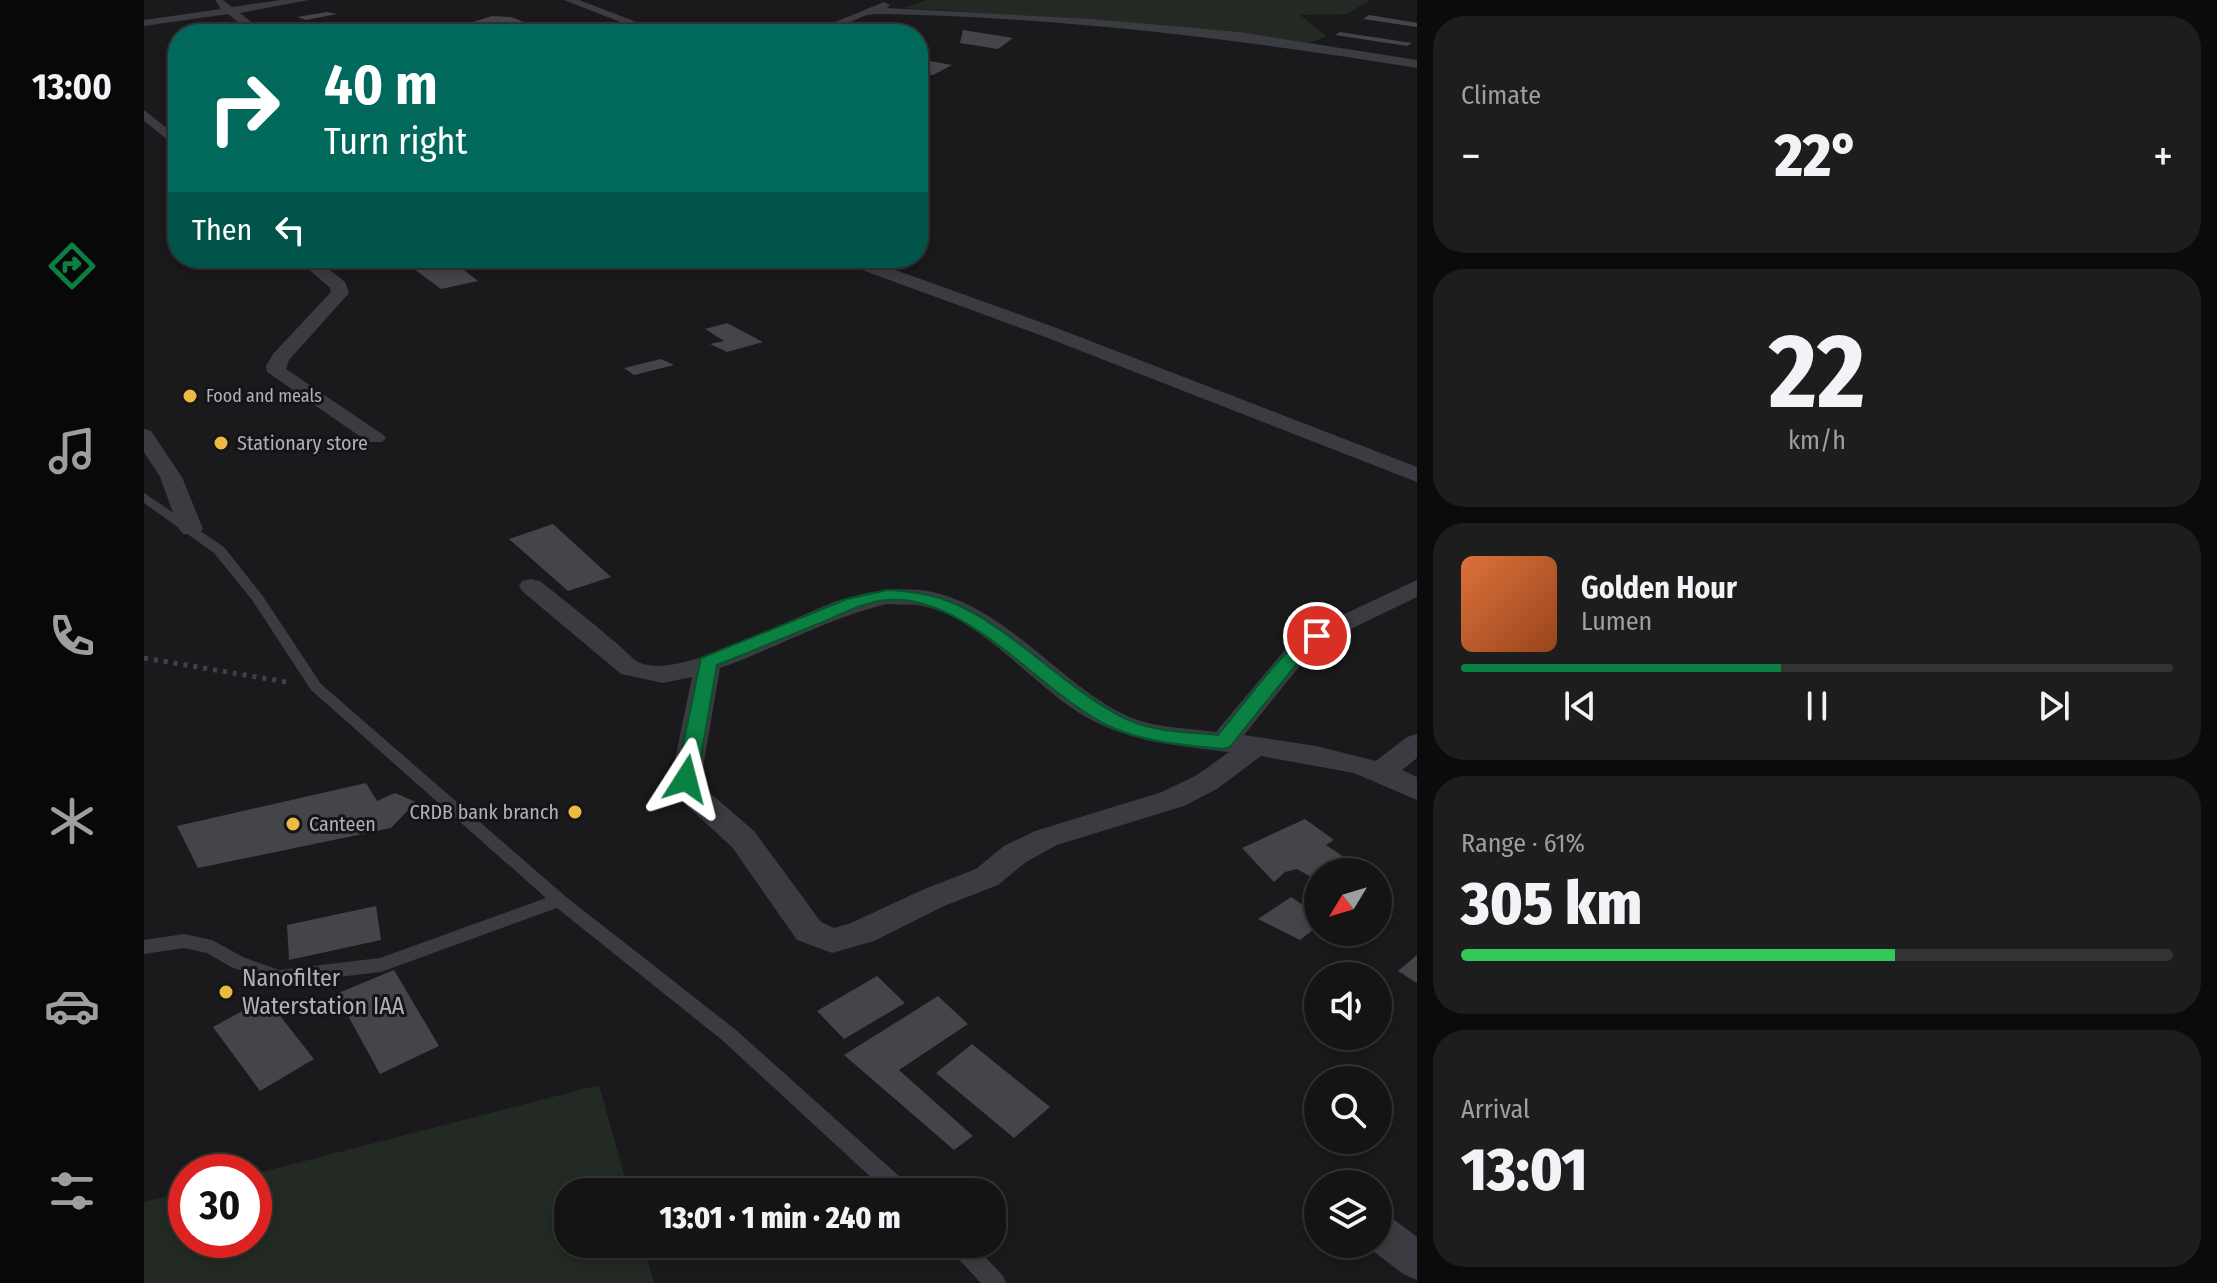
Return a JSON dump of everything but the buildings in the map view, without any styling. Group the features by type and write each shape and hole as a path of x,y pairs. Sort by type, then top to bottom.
{"street":[{"path":"217,0 247,24"},
{"path":"144,23 304,0"},
{"path":"569,0 635,24"},
{"path":"842,24 900,0"},
{"path":"870,10 1170,29 1239,36 1417,64"},
{"path":"144,114 168,135"},
{"path":"316,268 339,286 340,293 280,358 277,372 375,438"},
{"path":"874,268 1047,331 1417,475"},
{"path":"144,435 171,477 191,529"},
{"path":"531,586 633,670 662,675 708,662 853,603 887,595 919,597 944,605 975,623 1078,699 1117,722 1153,735 1223,742 1382,771 1417,790"},
{"path":"1223,742 1293,657 1317,636 1417,587"},
{"path":"708,662 686,779 698,799 743,839 809,931 832,941 862,932 933,898 987,877 1015,854 1046,838 1173,799 1207,782 1254,747"},
{"path":"1382,771 1417,743"},
{"path":"1392,1242 1417,1261"}],"lane":[{"path":"144,497 219,550 257,598 316,687 559,900 729,1035 887,1178"},
{"path":"144,947 184,941 212,947 237,962 278,977 381,965 559,900"},
{"path":"972,1258 995,1283"}],"path":[{"path":"144,658 316,687"}],"shaded area":[{"path":"926,0 1370,0 1347,14 1300,15 1327,36 1304,45 1080,19 904,8"},
{"path":"599,1085 625,1178 554,1178 554,1258 647,1258 654,1283 144,1283 144,1202 168,1196 168,1258 272,1258 272,1169"}],"place":[{"name":"Food and meals","path":"190,396"},
{"name":"Stationary store","path":"221,443"},
{"name":"CRDB bank branch","path":"575,812"},
{"name":"Canteen","path":"293,824"},
{"name":"Nanofilter Waterstation IAA","path":"226,992"}],"route":[{"path":"686,779 708,662 853,603 887,595 919,597 944,605 975,623 1078,699 1117,722 1153,735 1223,742 1293,657 1317,636"}]}
